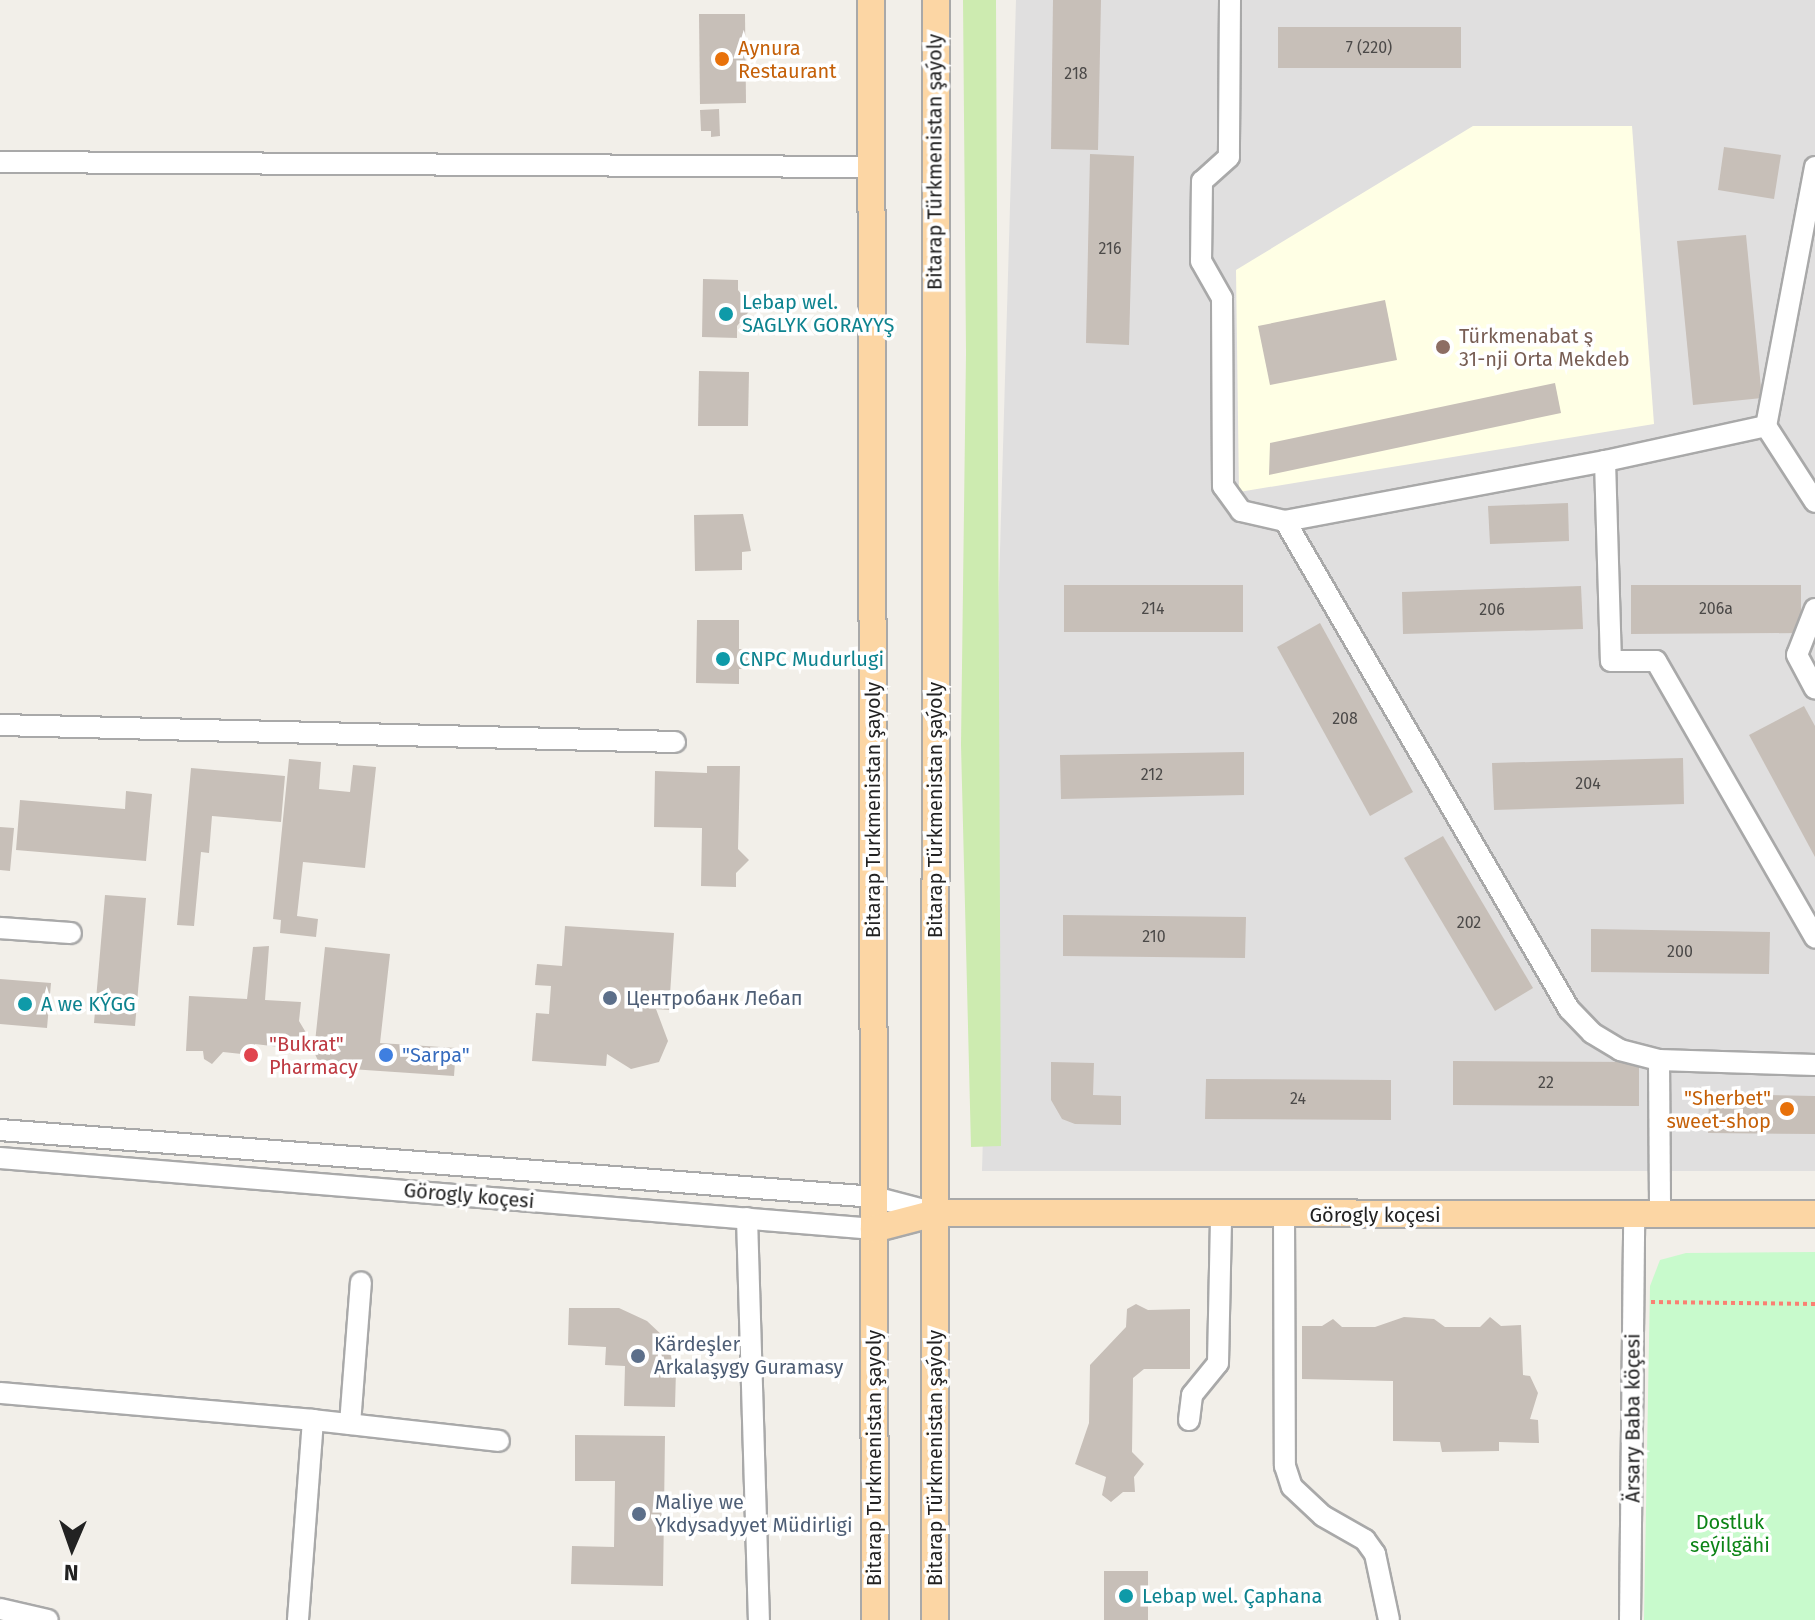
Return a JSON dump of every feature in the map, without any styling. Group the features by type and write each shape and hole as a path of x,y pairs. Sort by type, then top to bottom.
{"main road":[{"name":"Bitarap Turkmenistan şayoly","path":"871,0 875,1620"},
{"name":"Bitarap Türkmenistan şaýoly","path":"935,1620 936,0"},
{"name":"Görogly koçesi","path":"874,1229 935,1213 1815,1214"}],"street":[{"path":"1230,0 1229,157 1202,181 1201,261 1222,298 1223,486 1241,511 1285,521 1605,461 1766,426"},
{"path":"0,162 871,167"},
{"path":"1815,167 1766,426 1815,502"},
{"path":"1605,461 1611,661 1656,661 1815,937"},
{"path":"1285,521 1569,1009 1592,1033 1620,1050 1659,1060 1815,1065"},
{"path":"1815,609 1797,655 1815,689"},
{"path":"0,725 675,742"},
{"path":"0,928 71,933"},
{"name":"Ärsary Baba köçesi","path":"1630,1620 1632,1302 1647,1215 1659,1060"},
{"name":"Görogly koçesi","path":"0,1130 874,1197 935,1213"},
{"name":"Görogly koçesi","path":"0,1158 874,1229"},
{"path":"1189,1420 1192,1395 1218,1363 1221,1214"},
{"path":"1284,1214 1285,1466 1292,1487 1323,1516 1365,1540 1375,1554 1389,1620"},
{"path":"747,1218 759,1620"},
{"path":"350,1424 361,1282"},
{"path":"0,1393 313,1420 499,1441"},
{"path":"298,1620 313,1420"},
{"path":"0,1609 48,1620"}],"path":[{"path":"1632,1302 1815,1304"}],"shaded area":[{"path":"1016,0 1815,0 1815,1171 982,1171"},
{"name":"Türkmenabat ş 31-nji Orta Mekdeb","path":"1473,126 1632,126 1654,424 1239,492 1236,270"}],"green space":[{"path":"963,0 996,0 1001,1146 971,1147 961,745 966,353"},
{"name":"Dostluk seýilgähi","path":"1815,1252 1815,1620 1644,1620 1650,1286 1660,1260 1686,1253"}],"building":[{"path":"1053,0 1101,0 1098,150 1051,149"},
{"name":"Aynura Restaurant","path":"699,14 745,14 746,103 700,104"},
{"path":"1278,27 1461,27 1461,68 1278,68"},
{"path":"719,109 720,136 711,137 711,131 701,131 700,110"},
{"path":"1724,147 1781,155 1774,199 1718,190"},
{"path":"1090,154 1134,156 1129,345 1086,343"},
{"path":"1746,235 1762,398 1693,405 1677,241"},
{"name":"Lebap wel. SAGLYK GORAYYŞ","path":"703,279 738,280 738,290 752,308 737,326 737,338 702,337"},
{"path":"1385,300 1397,360 1270,385 1258,326"},
{"path":"699,371 749,372 748,426 698,426"},
{"path":"1555,383 1561,413 1269,475 1270,443"},
{"path":"1568,503 1569,541 1490,544 1488,506"},
{"path":"743,514 751,551 742,552 742,570 695,571 694,515"},
{"path":"1064,585 1243,585 1243,632 1064,632"},
{"path":"1631,585 1801,585 1801,633 1631,634"},
{"path":"1581,586 1583,629 1403,634 1402,592"},
{"name":"CNPC Mudurlugi","path":"697,620 739,620 739,649 750,649 750,669 739,669 739,684 696,683"},
{"path":"1320,623 1413,792 1370,816 1277,647"},
{"path":"1804,706 1815,726 1815,857 1749,735"},
{"path":"1244,752 1244,795 1061,799 1060,755"},
{"path":"1683,758 1684,804 1494,810 1492,763"},
{"path":"289,759 321,762 319,789 350,792 353,765 376,767 365,868 303,862 297,916 318,919 316,937 280,933 281,920 273,919"},
{"path":"707,766 740,766 738,849 749,860 736,873 736,887 701,886 702,828 654,827 655,771 707,773"},
{"path":"191,768 285,776 281,822 212,816 209,853 201,852 194,926 177,925"},
{"path":"126,791 152,794 146,861 16,850 20,800 125,809"},
{"path":"0,827 14,828 10,871 0,870"},
{"path":"1443,836 1533,988 1495,1011 1404,858"},
{"path":"105,895 146,898 135,1026 94,1023"},
{"path":"1063,915 1246,917 1245,958 1063,956"},
{"name":"Центробанк Лебап","path":"565,926 674,933 669,1010 656,1009 668,1041 659,1062 631,1069 607,1054 606,1066 532,1061 536,1013 549,1014 551,986 535,985 537,964 562,966"},
{"path":"1591,929 1770,932 1769,974 1591,972"},
{"path":"269,946 265,1000 301,1002 299,1021 308,1036 296,1042 296,1049 255,1044 251,1055 223,1052 212,1064 204,1059 203,1051 186,1051 189,996 247,999 253,947"},
{"path":"325,947 390,954 380,1043 456,1048 454,1076 321,1067 314,1052"},
{"name":"A we KÝGG","path":"0,979 51,983 47,1028 0,1024"},
{"path":"1453,1061 1639,1062 1639,1106 1453,1105"},
{"path":"1051,1062 1094,1063 1093,1095 1121,1096 1121,1125 1075,1124 1062,1119 1051,1100"},
{"path":"1206,1079 1391,1080 1391,1120 1205,1119"},
{"path":"1709,1094 1815,1096 1815,1134 1708,1133"},
{"path":"1136,1304 1148,1310 1190,1309 1190,1369 1144,1369 1133,1378 1132,1452 1144,1464 1134,1477 1135,1492 1123,1492 1111,1502 1102,1495 1106,1477 1075,1464 1089,1423 1090,1365 1126,1327 1127,1309"},
{"name":"Kärdeşler Arkalaşygy Guramasy","path":"569,1308 619,1308 647,1321 664,1337 676,1370 675,1407 624,1406 625,1366 605,1365 606,1347 568,1345"},
{"path":"1404,1317 1434,1319 1445,1327 1480,1327 1490,1317 1501,1326 1521,1325 1523,1375 1530,1376 1538,1393 1530,1419 1538,1420 1539,1443 1499,1442 1499,1451 1442,1452 1440,1442 1393,1441 1393,1381 1302,1379 1302,1326 1322,1326 1333,1319 1342,1327 1375,1327"},
{"name":"Maliye we Ykdysadyyet Müdirligi","path":"575,1435 665,1436 663,1586 571,1584 572,1546 614,1547 615,1481 575,1481"},
{"name":"Lebap wel. Çaphana","path":"1104,1571 1148,1571 1148,1620 1104,1620"}],"place":[{"name":"Aynura Restaurant","path":"722,59"},
{"name":"Lebap wel. SAGLYK GORAYYŞ","path":"726,314"},
{"name":"Türkmenabat ş 31-nji Orta Mekdeb","path":"1443,347"},
{"name":"CNPC Mudurlugi","path":"723,659"},
{"name":"Центробанк Лебап","path":"610,998"},
{"name":"A we KÝGG","path":"25,1004"},
{"name":"\"Bukrat\" Pharmacy","path":"251,1055"},
{"name":"\"Sarpa\"","path":"386,1055"},
{"name":"\"Sherbet\" sweet-shop","path":"1787,1109"},
{"name":"Kärdeşler Arkalaşygy Guramasy","path":"638,1356"},
{"name":"Maliye we Ykdysadyyet Müdirligi","path":"639,1514"},
{"name":"Lebap wel. Çaphana","path":"1126,1596"}]}
